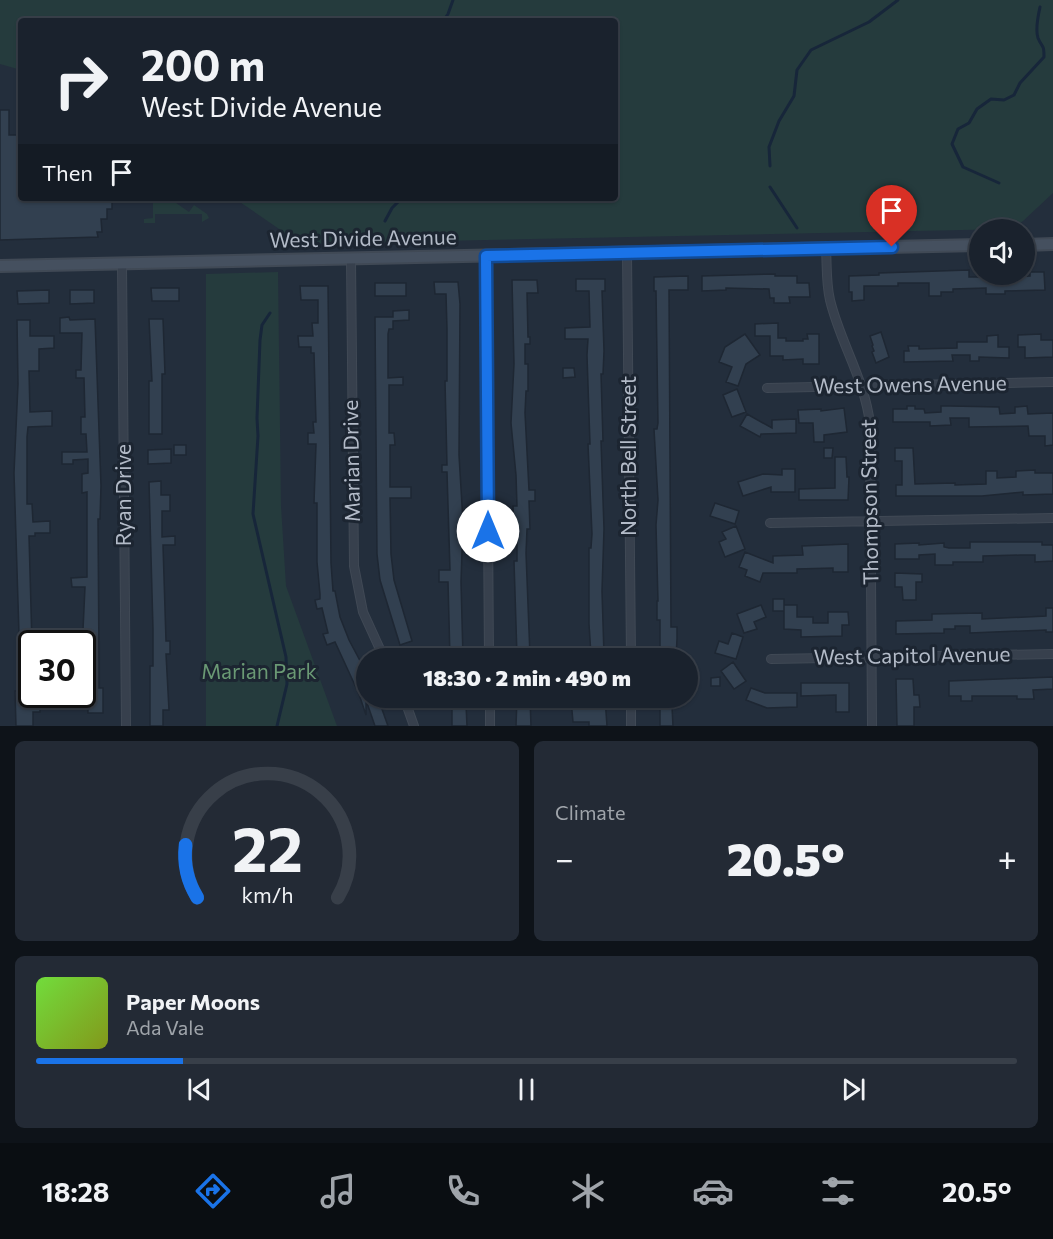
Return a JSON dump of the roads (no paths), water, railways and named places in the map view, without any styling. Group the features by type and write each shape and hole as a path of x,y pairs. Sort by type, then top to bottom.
{"street":[{"path":"1035,244 1053,244"},
{"name":"West Divide Avenue","path":"0,266 969,245"},
{"name":"Thompson Street","path":"826,249 830,299 861,386 870,424 872,726"},
{"name":"North Bell Street","path":"627,253 631,648"},
{"path":"486,256 489,648"},
{"name":"Marian Drive","path":"351,259 354,566 363,612 379,648"},
{"name":"Ryan Drive","path":"122,264 126,726"},
{"name":"West Owens Avenue","path":"767,388 1053,382"},
{"path":"770,524 1053,518"},
{"name":"West Capitol Avenue","path":"771,659 1053,654"},
{"path":"408,708 414,726"},
{"path":"490,708 490,726"},
{"path":"631,708 631,726"}],"waterway":[{"path":"445,18 453,0"},
{"path":"770,166 769,147 779,121 794,96 797,70 811,50 869,22 898,0"},
{"path":"999,183 963,167 952,144 958,129 969,123 977,109 991,99 1004,100 1014,95 1020,83 1044,57 1037,31 1040,7"},
{"path":"770,187 797,228"},
{"path":"385,221 399,201"},
{"path":"270,313 262,325 260,340 258,436 253,514 286,657 287,684 277,726"}],"park label":[{"name":"Marian Park","path":"259,672"}]}
